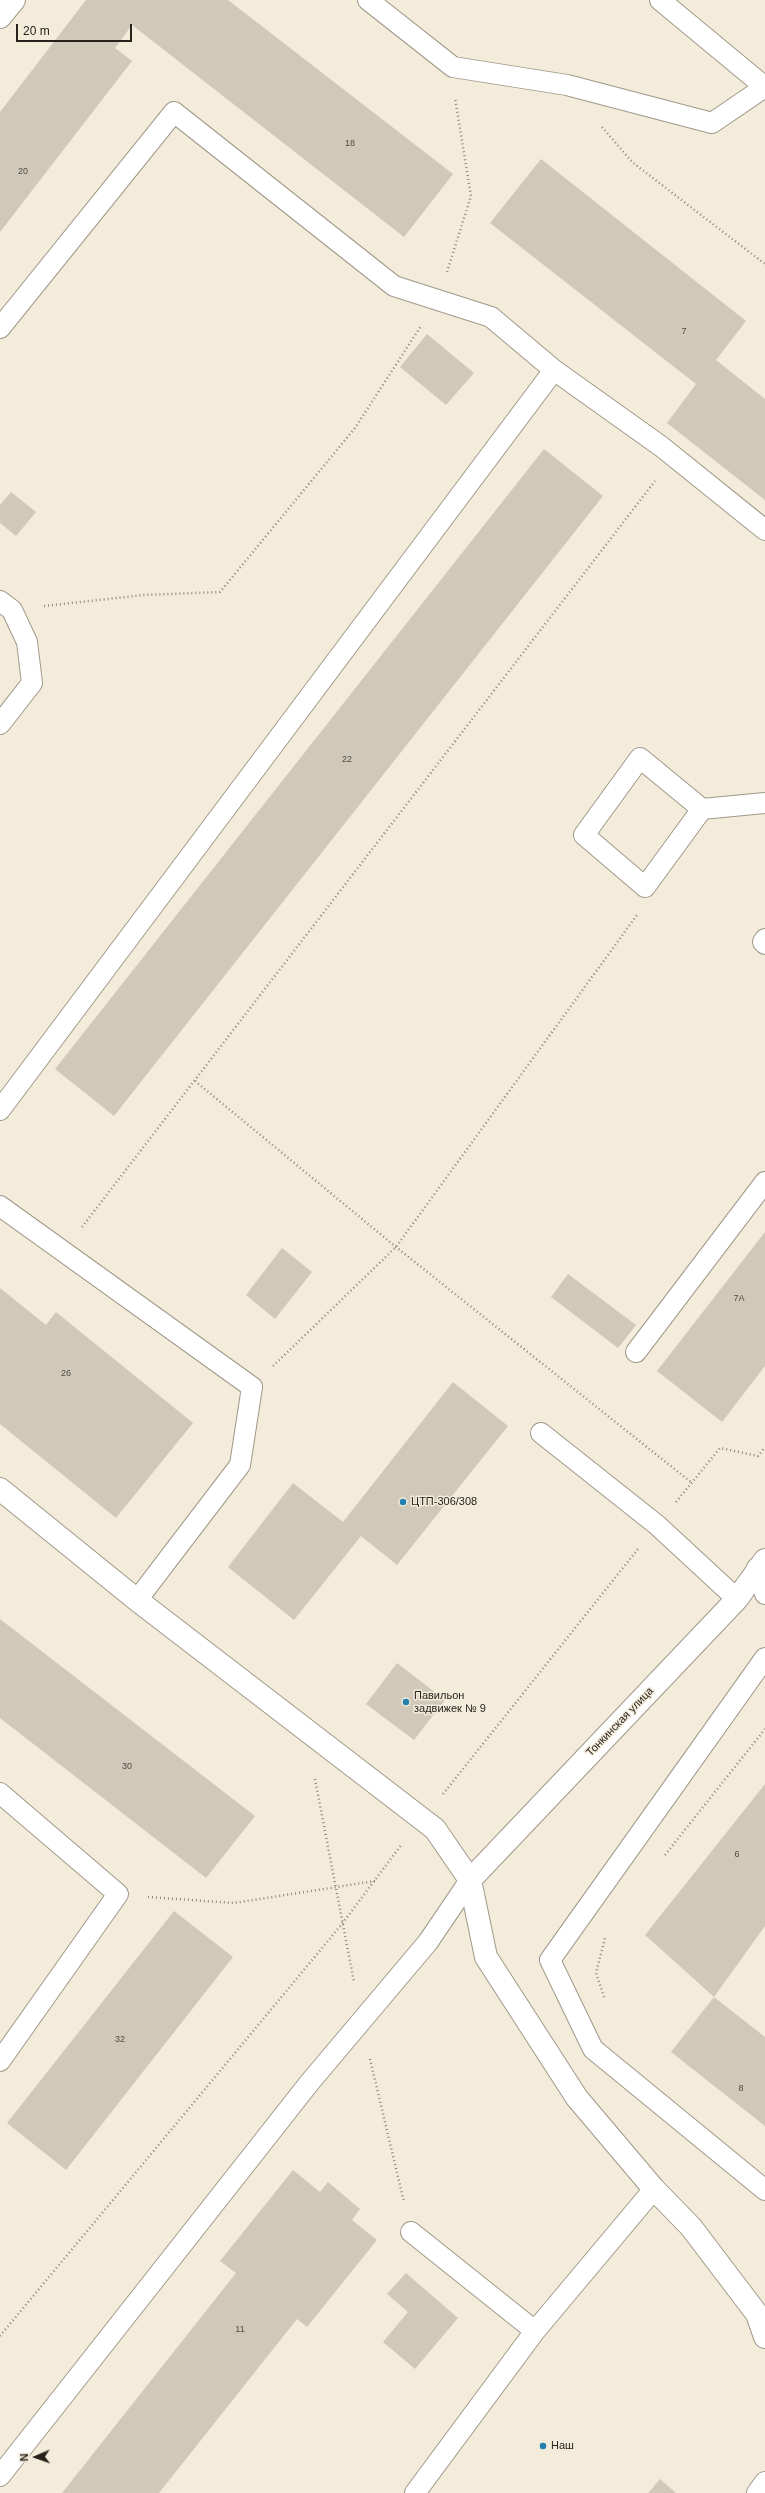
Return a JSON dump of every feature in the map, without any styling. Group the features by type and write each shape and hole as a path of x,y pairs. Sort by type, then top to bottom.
{"street":[{"path":"0,17 14,0"},
{"path":"0,1489 137,1600 435,1829 470,1880 486,1957 577,2098 654,2189 691,2227 757,2314 765,2337"},
{"name":"Тонкинская улица","path":"470,1880 737,1599 761,1564"}],"lane":[{"path":"368,0 453,67 567,85 712,123 765,87 660,0"},
{"path":"0,328 174,112 394,286 491,317 554,370 673,456 765,530"},
{"path":"0,1110 554,370"},
{"path":"0,724 32,683 27,642 6,605"},
{"path":"702,809 645,887 584,835 640,758 702,809 765,803"},
{"path":"765,939 763,942 765,944"},
{"path":"636,1352 765,1182"},
{"path":"0,1206 252,1387 240,1465 137,1600"},
{"path":"541,1432 657,1525 737,1599"},
{"path":"761,1564 765,1594"},
{"path":"765,1658 550,1960 593,2049 765,2190"},
{"path":"0,1793 118,1894 0,2061"},
{"path":"0,2476 305,2088 428,1942 470,1880"},
{"path":"415,2493 535,2331 654,2189"},
{"path":"411,2232 535,2331"},
{"path":"757,2493 765,2482"}],"path":[{"path":"6,605 144,595 220,592 356,428 438,300 471,196 455,100 453,67"},
{"path":"567,85 632,162 765,264"},
{"path":"63,1251 673,456"},
{"path":"252,1387 396,1247 641,910"},
{"path":"195,1080 396,1247 692,1483"},
{"path":"0,2336 342,1924 422,1819 720,1448 758,1456 765,1447"},
{"path":"662,1860 765,1728"},
{"path":"118,1894 234,1903 375,1881"},
{"path":"606,1936 596,1973 606,2001"}],"building":[{"path":"86,0 228,0 453,174 404,237 132,25 115,48 132,61 0,232 0,112"},
{"path":"541,159 746,321 716,360 765,399 765,500 667,423 696,384 490,223"},
{"path":"427,334 474,373 446,405 400,367"},
{"path":"544,449 603,496 114,1116 55,1069"},
{"path":"11,492 36,512 16,536 0,523 0,505"},
{"path":"765,1232 765,1366 722,1422 657,1371"},
{"path":"282,1248 312,1272 275,1319 246,1295"},
{"path":"568,1274 636,1325 618,1348 551,1297"},
{"path":"0,1288 46,1325 56,1312 193,1423 116,1518 0,1424"},
{"name":"ЦТП-306/308","path":"453,1382 508,1426 397,1565 361,1536 294,1620 228,1567 293,1483 343,1522"},
{"path":"0,1619 255,1816 206,1878 0,1718"},
{"name":"Павильон задвижек № 9","path":"397,1663 445,1700 414,1740 366,1704"},
{"path":"765,1784 765,1926 714,1997 645,1935"},
{"path":"174,1911 233,1957 66,2170 7,2123"},
{"path":"714,1997 765,2037 765,2126 671,2052"},
{"path":"293,2170 320,2192 328,2182 360,2209 352,2220 377,2240 307,2327 297,2319 159,2493 62,2493 236,2273 220,2261"},
{"path":"406,2273 458,2318 415,2369 383,2342 408,2312 387,2294"},
{"path":"660,2479 676,2493 648,2493"}],"place":[{"name":"ЦТП-306/308","path":"403,1502"},
{"name":"Павильон задвижек № 9","path":"406,1702"},
{"name":"Наш","path":"543,2446"}]}
